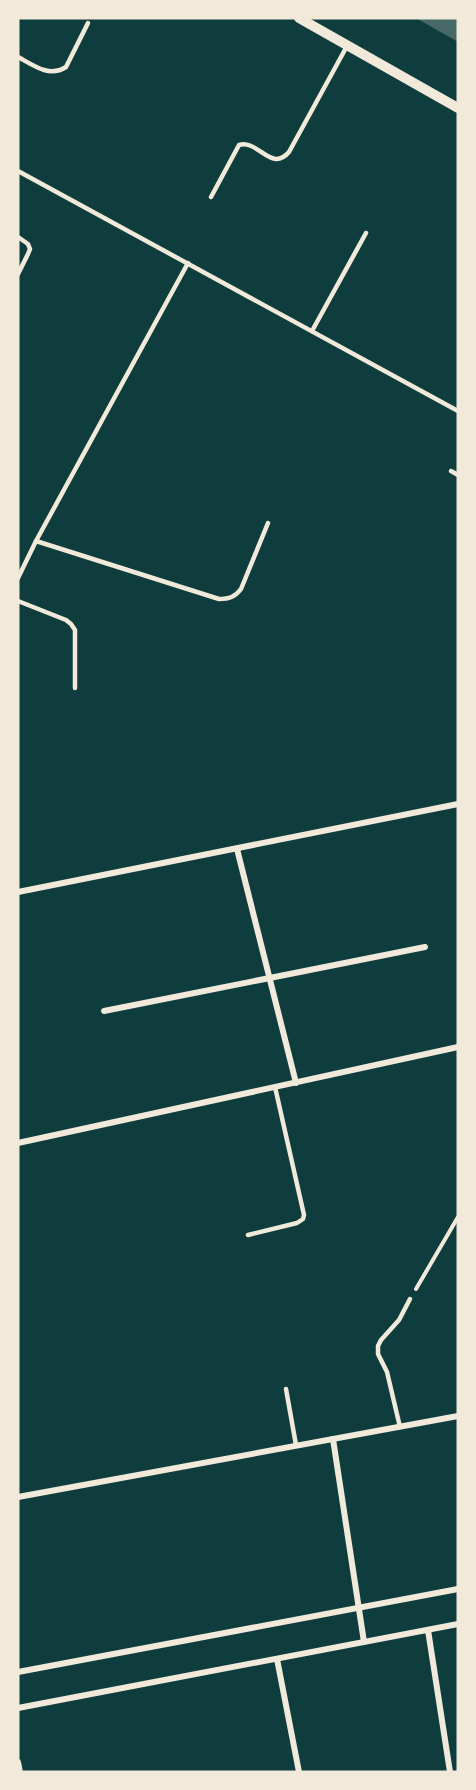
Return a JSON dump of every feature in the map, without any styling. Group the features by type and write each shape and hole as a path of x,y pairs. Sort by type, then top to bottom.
{"street":[{"path":"299,18 458,108"},
{"path":"18,892 458,804"},
{"path":"237,849 297,1083"},
{"path":"104,1011 425,947"},
{"path":"18,1143 458,1047"},
{"path":"18,1497 458,1416"},
{"path":"333,1439 364,1642"},
{"path":"18,1672 458,1589"},
{"path":"18,1708 458,1624"},
{"path":"428,1630 450,1772"},
{"path":"277,1659 299,1772"},
{"path":"18,1762 20,1772"}],"lane":[{"path":"18,57 44,70 59,71 66,67 88,23"},
{"path":"211,197 239,145 244,143 249,145 272,159 285,158 347,45"},
{"path":"18,171 458,411"},
{"path":"312,331 366,233"},
{"path":"18,237 28,244 30,249 18,274"},
{"path":"18,578 188,263"},
{"path":"451,471 458,475"},
{"path":"36,541 219,599 228,599 236,596 241,590 268,523"},
{"path":"18,601 66,620 75,630 75,688"},
{"path":"248,1235 297,1223 303,1219 304,1215 275,1088"},
{"path":"400,1427 387,1372 378,1353 378,1346 399,1320 410,1299"},
{"path":"286,1389 296,1445"}],"path":[{"path":"410,1299 458,1217"}],"building":[{"path":"416,18 458,18 458,42"}]}
